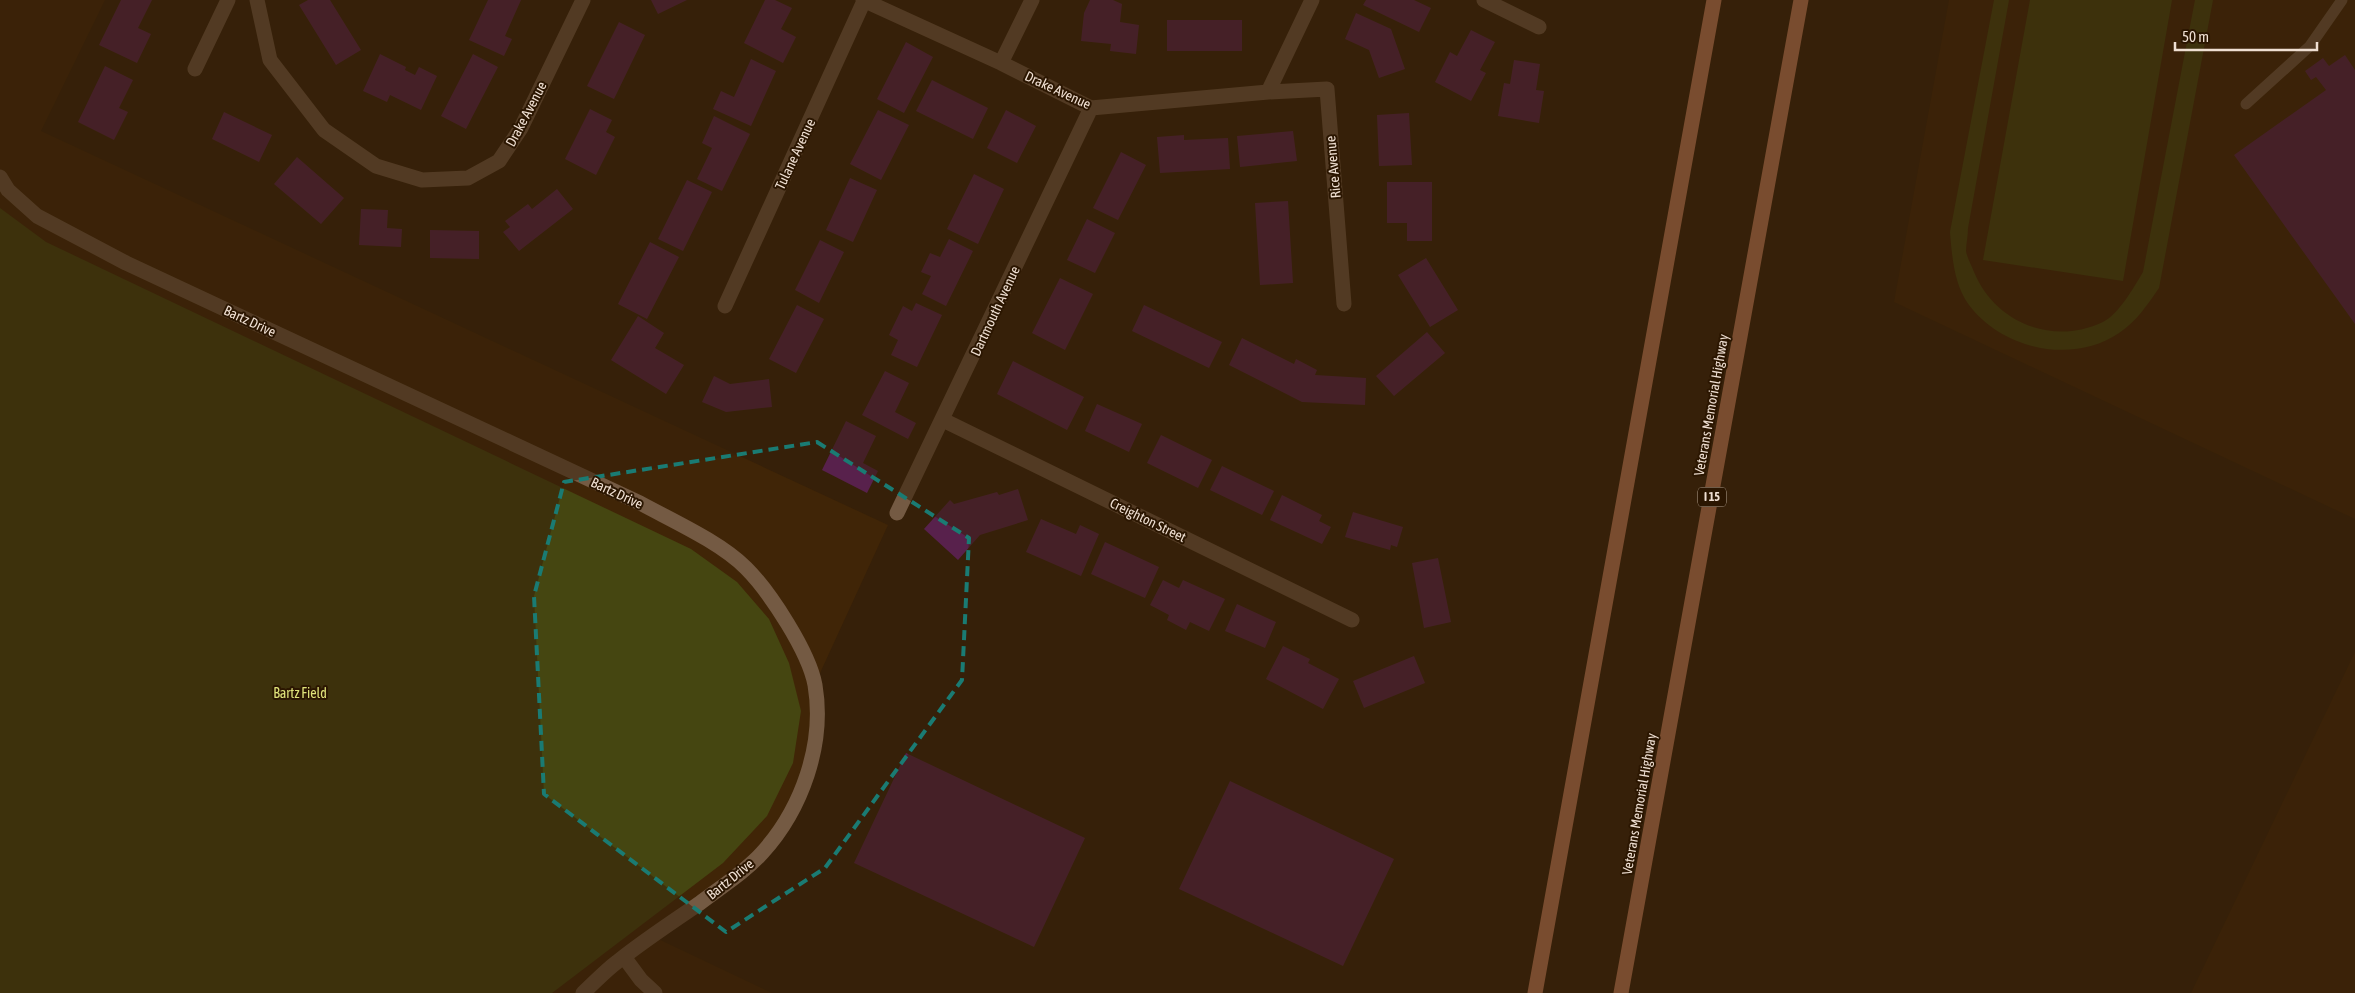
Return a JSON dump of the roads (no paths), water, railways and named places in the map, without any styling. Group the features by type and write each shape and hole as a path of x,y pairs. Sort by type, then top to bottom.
{"highway":[{"path":"1535,993 1714,0"},
{"name":"Veterans Memorial Highway","path":"1621,993 1801,0"}],"street":[{"path":"195,69 228,0"},
{"name":"Drake Avenue","path":"258,0 270,60 324,130 376,166 422,180 468,178 499,161 521,128 583,0"},
{"name":"Drake Avenue","path":"864,0 1001,63 1091,108 1268,92"},
{"name":"Tulane Avenue","path":"725,306 864,0"},
{"path":"1001,63 1032,0"},
{"path":"1268,92 1312,0"},
{"path":"1484,0 1539,27"},
{"name":"Rice Avenue","path":"1268,92 1327,89 1344,304"},
{"name":"Dartmouth Avenue","path":"897,513 1091,108"},
{"name":"Bartz Drive","path":"0,177 8,190 37,216 126,263 640,503 703,537 746,568 779,609 799,645 815,684 818,730 808,773 791,812 755,859 727,883 624,957 583,993"},
{"name":"Creighton Street","path":"943,420 1352,620"},
{"path":"624,957 641,980 655,993"}],"lane":[{"path":"2246,104 2310,46 2342,0"}],"park label":[{"name":"Bartz Field","path":"300,693"}]}
